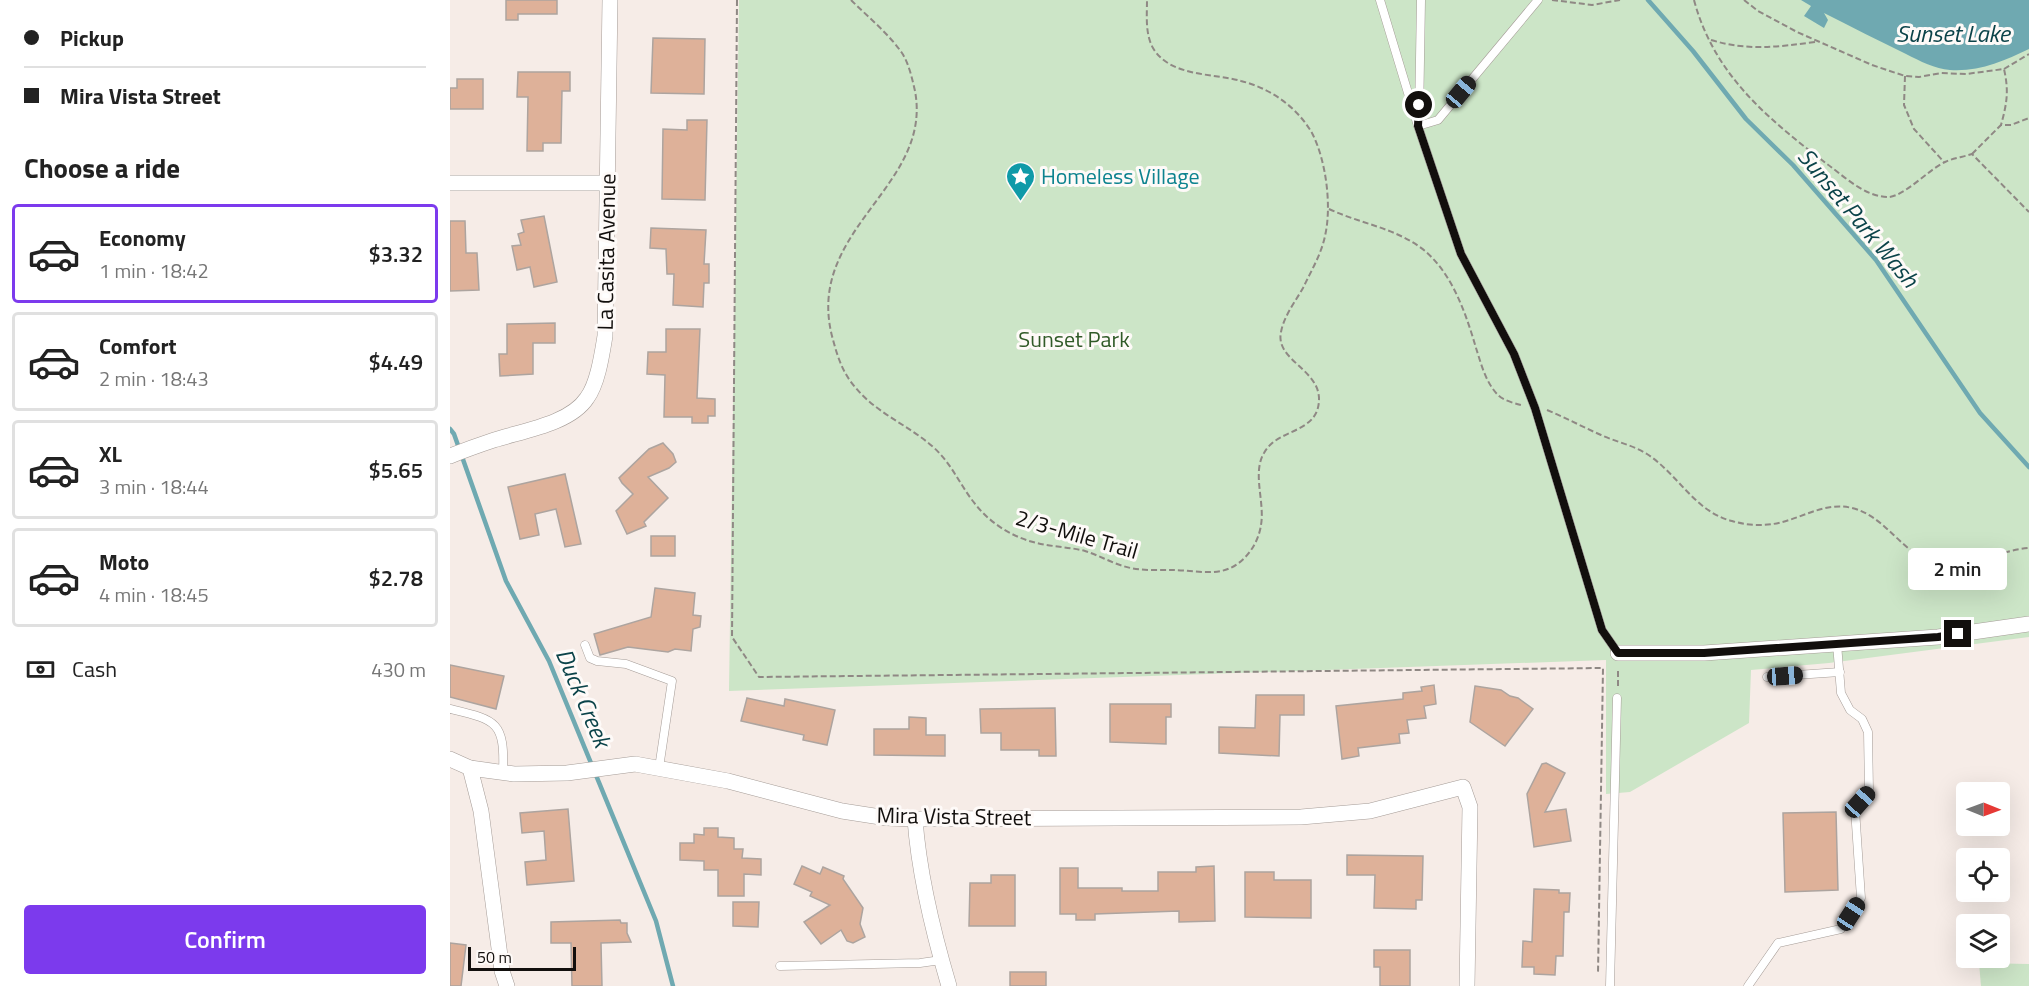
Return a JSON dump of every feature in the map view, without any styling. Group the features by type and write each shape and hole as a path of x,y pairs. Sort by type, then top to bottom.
{"street":[{"name":"La Casita Avenue","path":"450,456 566,416 587,399 601,362 604,336 608,183 609,0"},
{"path":"450,183 608,183"},
{"path":"1618,653 1704,653 1938,637 2029,624"},
{"name":"Mira Vista Street","path":"450,759 470,768 503,772 567,772 635,764 728,782 842,811 888,818 915,819 1301,817 1370,811 1463,787 1470,807 1467,986"},
{"path":"470,768 481,811 502,971 507,986"},
{"path":"915,819 917,844 941,960 949,986"}],"lane":[{"path":"1380,0 1418,126 1461,254 1514,354 1535,408 1602,630 1618,653"},
{"path":"1418,126 1421,0"},
{"path":"1418,126 1438,120 1538,0"},
{"path":"1748,986 1778,943 1841,929 1861,898 1855,809 1869,791 1868,732 1862,719 1850,710 1841,693 1837,644"},
{"path":"585,645 590,657 597,661 626,664 672,681 659,768"},
{"path":"1767,677 1840,672"},
{"path":"1610,986 1617,698"},
{"path":"450,709 485,718 495,725 501,735 504,750 503,772"},
{"path":"780,966 920,963 941,960"}],"path":[{"path":"737,0 732,637 759,677 1604,668 1598,974"},
{"name":"2/3-Mile Trail","path":"851,0 903,54 912,74 916,99 914,131 909,152 856,228 840,255 833,275 829,298 829,325 838,361 853,386 869,402 931,445 944,458 975,505 1000,526 1023,539 1038,544 1087,551 1129,568 1220,571 1232,567 1251,552 1261,529 1259,467 1264,451 1271,444 1299,430 1311,421 1319,405 1316,384 1284,350 1280,341 1285,318 1297,300 1318,258 1325,236 1329,209 1321,156 1311,131 1295,111 1276,95 1255,85 1239,80 1198,74 1168,64 1153,49 1149,39 1147,0"},
{"path":"1552,0 1592,5 1620,0"},
{"path":"1694,0 1701,26 1726,70 1765,114 1857,186 1875,195 1889,197 1898,194 1944,162 1972,154 2001,125 2008,98 2004,69"},
{"path":"1744,0 1758,11 1817,41 1905,76 1919,77 1941,73 1966,74 2004,69 2029,54"},
{"path":"1709,39 1739,47 1758,48 1817,41"},
{"path":"1905,76 1904,105 1914,129 1944,162"},
{"path":"2001,125 2011,125 2029,118"},
{"path":"1972,154 2029,213"},
{"path":"1329,209 1344,216 1385,228 1425,251 1438,265 1457,298 1489,383 1498,396 1512,402 1547,410 1647,454 1692,497 1712,512 1744,524 1775,524 1827,507 1852,508 1872,516 1915,552 1937,563 1954,563 2029,548"},
{"path":"1617,698 1618,653"}],"green space":[{"name":"Sunset Park","path":"739,0 2029,0 2029,637 1829,663 1751,670 1749,723 1630,792 1606,794 1606,660 729,691"},
{"path":"2010,964 2029,964 2029,986 1981,986 1979,968 2010,968"}],"water":[{"name":"Sunset Lake","path":"1801,0 2029,0 2029,49 1981,67 1961,70 1944,69 1922,62 1824,13 1828,20 1824,28 1804,16 1811,6"}],"building":[{"path":"506,0 557,0 557,14 518,14 518,20 506,20"},
{"path":"653,38 705,39 704,94 651,93"},
{"path":"518,72 570,72 570,91 562,91 561,143 543,143 543,151 527,151 528,97 517,97"},
{"path":"457,79 483,79 483,109 450,109 450,88 457,88"},
{"path":"687,120 707,120 705,200 662,199 663,129 687,130"},
{"path":"544,216 557,282 534,287 530,267 517,270 512,246 521,245 518,234 524,232 521,220"},
{"path":"450,221 465,221 466,253 477,253 479,290 450,291"},
{"path":"651,228 706,230 704,264 709,264 709,283 704,283 703,307 673,305 674,274 667,274 666,249 650,248"},
{"path":"555,323 555,343 533,343 533,374 500,376 499,354 507,354 507,324"},
{"path":"666,329 700,329 697,398 715,399 715,416 708,416 708,423 692,423 692,417 664,417 665,375 647,374 648,352 666,352"},
{"path":"663,443 673,454 676,462 669,468 648,477 668,498 644,522 646,526 627,534 616,511 633,494 619,478 649,449"},
{"path":"565,474 581,544 565,547 556,509 535,514 539,535 520,539 508,487"},
{"path":"651,536 675,536 675,556 651,556"},
{"path":"655,588 695,593 693,615 701,616 700,627 693,629 691,651 675,649 668,652 628,647 600,655 594,634 651,617"},
{"path":"450,665 504,676 496,709 450,697"},
{"path":"1434,685 1436,704 1424,706 1426,718 1407,720 1409,733 1399,734 1400,743 1358,748 1359,756 1342,759 1336,706 1403,699 1403,693 1422,691 1421,687"},
{"path":"1475,686 1501,690 1518,698 1533,709 1505,746 1470,722"},
{"path":"1256,695 1304,695 1304,715 1280,715 1279,756 1219,753 1219,727 1255,728"},
{"path":"747,698 784,706 785,699 835,710 827,745 803,740 804,735 741,721"},
{"path":"1110,704 1171,704 1171,717 1166,717 1166,744 1110,742"},
{"path":"1055,708 1056,756 1039,756 1039,750 1001,750 1001,733 981,733 980,709"},
{"path":"909,717 926,718 926,735 945,735 945,756 874,755 874,729 909,729"},
{"path":"1546,763 1565,773 1545,812 1566,809 1571,841 1534,847 1527,794 1542,764"},
{"path":"568,809 574,881 527,885 525,862 546,860 544,831 522,833 520,813"},
{"path":"1836,812 1838,890 1785,892 1783,813"},
{"path":"704,828 718,828 718,837 734,838 734,849 743,849 742,858 761,859 761,875 744,874 744,896 718,896 718,870 704,870 704,861 680,860 680,843 694,843 694,834 704,835"},
{"path":"1347,855 1423,856 1422,900 1416,900 1416,909 1374,908 1375,875 1347,875"},
{"path":"802,866 820,874 823,867 844,876 843,879 863,908 860,924 865,937 853,943 847,941 841,930 821,944 804,922 830,905 810,896 812,892 794,884"},
{"path":"1214,866 1215,921 1179,922 1179,911 1095,914 1095,920 1076,920 1076,914 1060,914 1060,868 1078,868 1078,888 1158,891 1158,872 1196,872 1196,867"},
{"path":"1245,872 1274,872 1274,880 1311,880 1311,918 1245,917"},
{"path":"991,875 1015,875 1015,926 969,926 970,883 991,883"},
{"path":"1534,889 1570,893 1569,912 1564,912 1563,956 1556,956 1555,975 1534,974 1534,967 1522,967 1523,941 1532,942"},
{"path":"733,902 759,902 758,927 733,926"},
{"path":"620,920 621,923 627,923 627,933 631,942 601,943 602,986 572,986 571,943 551,943 551,922"},
{"path":"450,943 466,945 461,986 450,986"},
{"path":"1374,950 1410,950 1410,986 1380,986 1380,967 1374,967"},
{"path":"1010,972 1046,972 1046,986 1010,986"}],"waterway":[{"name":"Sunset Park Wash","path":"1648,0 1693,51 1746,119 1793,165 1876,260 1980,413 2029,467"},
{"name":"Duck Creek","path":"450,429 454,434 506,581 549,661 656,921 673,986"}],"place":[{"name":"Homeless Village","path":"1020,202"}],"route":[{"path":"1419,105 1418,126 1461,254 1514,354 1535,408 1602,630 1618,653 1704,653 1958,634"}]}
